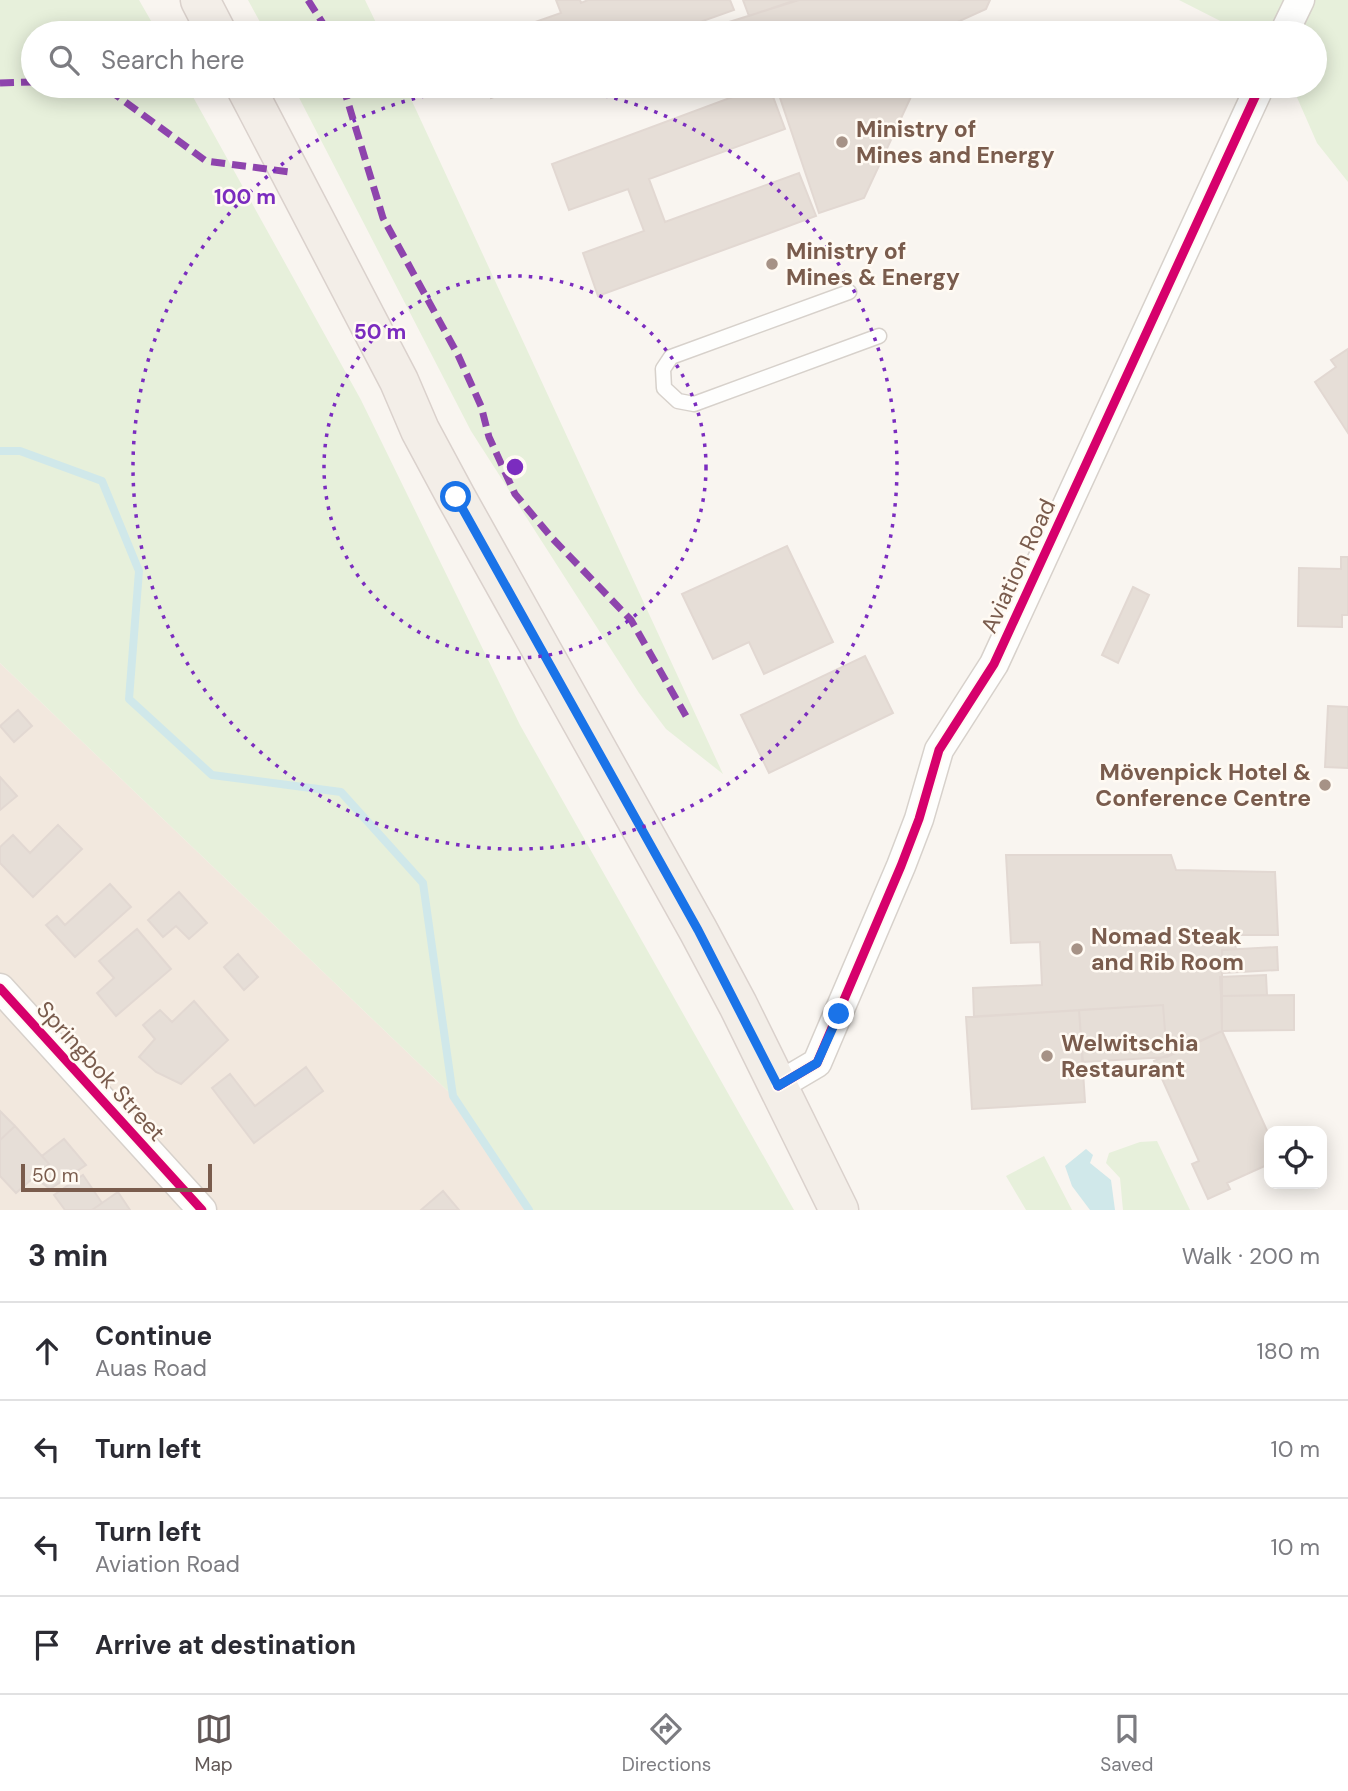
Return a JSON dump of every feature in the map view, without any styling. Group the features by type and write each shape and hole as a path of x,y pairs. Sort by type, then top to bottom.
{"main road":[{"path":"200,0 211,21"},
{"path":"251,98 398,381 420,430 698,930 839,1210"}],"street":[{"path":"1290,21 1300,0"},
{"name":"Aviation Road","path":"778,1086 817,1063 901,866 940,750 994,664 1254,98"},
{"name":"Springbok Street","path":"4,1001 202,1210"}],"lane":[{"path":"849,292 671,357 663,369 664,388 678,401 694,404 879,336"}],"shaded area":[{"path":"0,663 453,1096 529,1210 0,1210"}],"green space":[{"path":"0,0 139,0 151,21 21,21 21,98 194,98 361,400 520,725 794,1210 529,1210 453,1096 0,663"},
{"path":"248,0 365,0 375,21 259,21"},
{"path":"1179,0 1348,0 1348,182 1317,143 1297,98 1327,98 1327,21 1220,21"},
{"path":"299,98 411,98 723,774 666,729 639,693 471,431"},
{"path":"1157,1141 1190,1210 1123,1210 1120,1178 1106,1163 1109,1153 1140,1142"},
{"path":"1044,1156 1072,1210 1026,1210 1006,1176"}],"water":[{"path":"1086,1149 1093,1155 1090,1163 1111,1180 1115,1210 1090,1210 1072,1186 1065,1166"}],"building":[{"path":"556,0 580,0 581,3 588,0 730,0 734,10 703,21 538,21 561,13"},
{"path":"743,0 796,0 749,16"},
{"path":"799,0 990,0 986,9 959,21 732,21"},
{"path":"730,98 773,98 785,129 649,179 665,222 799,173 816,216 598,296 583,253 644,231 628,189 569,210 552,164"},
{"name":"Ministry of Mines and Energy","path":"780,98 910,98 864,198 819,213"},
{"path":"1348,349 1348,433 1315,382 1336,367 1331,360"},
{"path":"787,546 833,642 764,674 749,642 713,659 682,594"},
{"path":"1341,557 1348,557 1348,615 1342,615 1342,627 1298,626 1299,568 1341,569"},
{"path":"1133,587 1149,595 1118,663 1102,655"},
{"path":"865,656 893,713 769,773 741,715"},
{"path":"1328,706 1348,707 1348,768 1325,767"},
{"path":"18,710 32,726 14,742 0,726"},
{"path":"0,777 17,796 0,810"},
{"path":"58,825 82,849 33,897 0,863 0,847 13,835 30,853"},
{"path":"1006,855 1171,855 1176,870 1275,872 1278,935 1234,935 1236,949 1222,950 1222,1031 1167,1057 1163,1005 974,1017 973,988 1042,985 1040,942 1011,943"},
{"path":"110,884 131,907 75,957 46,925 57,916 65,925"},
{"path":"179,892 207,923 189,939 176,926 163,937 148,920"},
{"path":"137,929 171,969 116,1016 97,993 114,978 99,961"},
{"path":"1277,947 1278,970 1223,973 1222,950"},
{"path":"238,954 258,977 244,990 224,967"},
{"path":"1266,975 1267,995 1221,996 1220,977"},
{"path":"1294,995 1294,1030 1222,1031 1221,996"},
{"path":"194,1001 228,1040 181,1084 156,1072 139,1057 155,1039 143,1025 160,1010 172,1022"},
{"path":"1163,1005 1167,1057 1083,1062 1079,1010"},
{"path":"1079,1010 1085,1102 972,1109 966,1017"},
{"path":"1222,1031 1265,1126 1264,1166 1227,1183 1230,1189 1208,1199 1192,1164 1199,1161 1154,1061"},
{"path":"306,1067 323,1091 254,1143 212,1088 230,1074 255,1106"},
{"path":"0,1111 15,1126 0,1140"},
{"path":"15,1126 49,1164 16,1193 0,1176 0,1140"},
{"path":"64,1139 86,1165 50,1189 34,1177 49,1164 42,1156"},
{"path":"83,1175 102,1203 92,1210 65,1210 54,1195"},
{"path":"443,1191 459,1210 421,1210"},
{"path":"118,1192 130,1210 92,1210 102,1203"}],"waterway":[{"path":"0,451 20,451 102,481 139,571 129,699 212,775 341,792 423,883 453,1096 529,1210"}],"marked path":[{"path":"308,0 321,21"},
{"path":"0,83 21,82"},
{"path":"120,98 206,161 290,172"},
{"path":"347,98 383,218 458,355 481,406 489,437 515,494 552,538 631,620 686,716"}],"cycle path":[{"path":"778,1086 817,1063 901,866 919,819 939,750 994,664 1254,98"},
{"path":"0,988 202,1210"}],"place":[{"name":"Ministry of Mines and Energy","path":"842,142"},
{"name":"Ministry of Mines & Energy","path":"772,264"},
{"name":"Mövenpick Hotel & Conference Centre","path":"1325,785"},
{"name":"Nomad Steak and Rib Room","path":"1077,949"},
{"name":"Welwitschia Restaurant","path":"1047,1056"}],"route":[{"path":"456,497 698,930 778,1086 817,1063 839,1014"}]}
